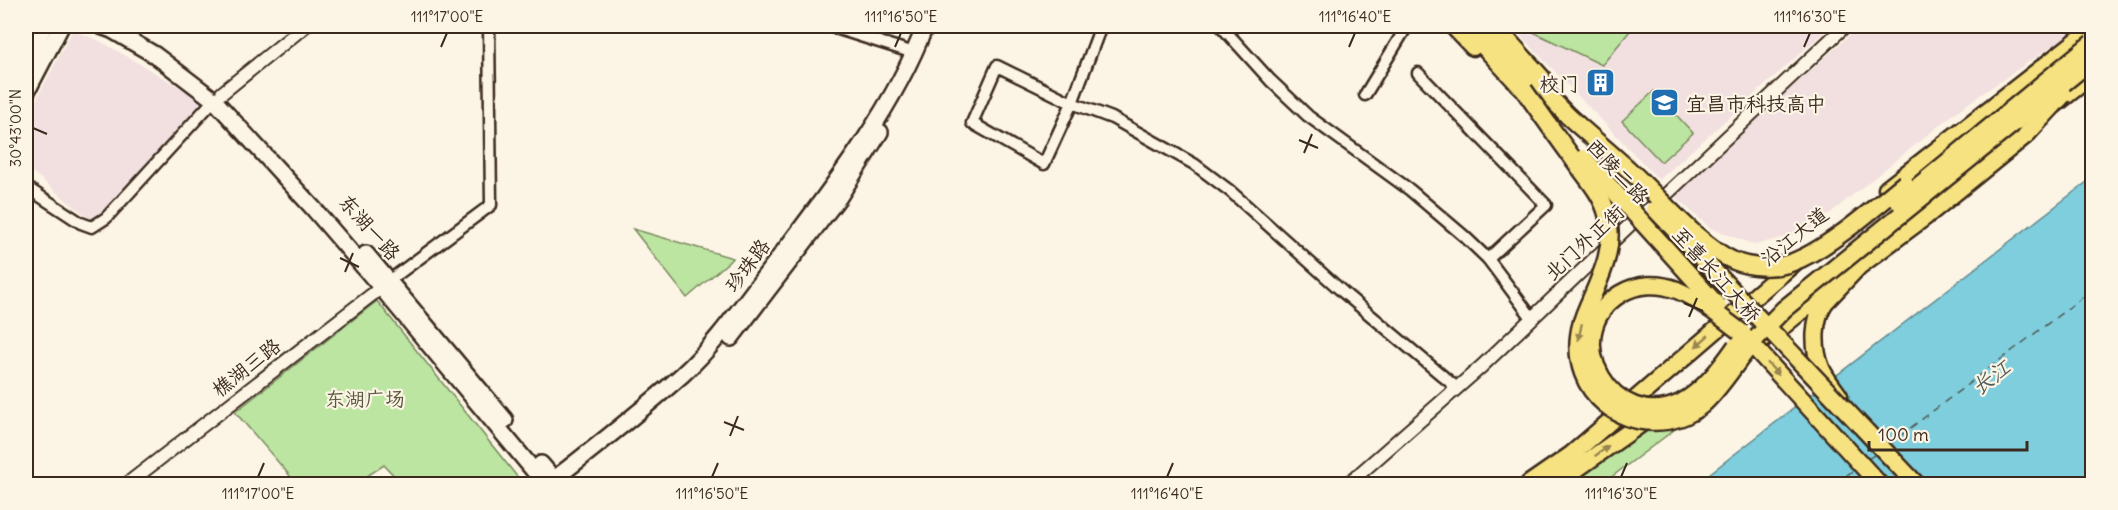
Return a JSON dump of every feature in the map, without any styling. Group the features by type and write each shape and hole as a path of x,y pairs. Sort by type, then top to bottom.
{"main road":[{"path":"26,64 45,26"},
{"path":"26,93 61,26"},
{"path":"101,26 155,55 218,97"},
{"path":"125,26 164,49 218,97 313,208 385,284 553,484"},
{"name":"珍珠路","path":"553,484 682,374 714,342 830,191 885,106 914,54 925,26"},
{"name":"珍珠路","path":"553,484 689,382 722,349 839,197 924,57 936,26"},
{"name":"西陵二路","path":"1453,26 1635,220 1725,321 1747,340"},
{"path":"1465,26 1524,90 1595,188 1607,212 1611,232 1610,248 1579,332 1577,353 1581,368 1595,394 1611,409 1632,419 1655,422 1677,418 1701,405 1730,373 1763,330 1784,309 2090,59"},
{"path":"1482,26 1568,116 1707,243 1734,261 1755,266 1791,263 1829,242 2050,69 2090,59"},
{"name":"西陵二路","path":"1495,26 1656,204 1778,330"},
{"name":"沿江大道","path":"1529,484 1571,455 1817,244 2092,29"},
{"path":"1555,484 1747,340 1778,330 1993,154 2090,59"},
{"path":"1747,340 1701,302 1676,290 1658,285 1641,285 1625,290 1613,298 1602,312 1593,332 1592,354 1604,382 1622,399 1640,406 1657,408 1671,406 1686,399 1704,384 1754,324 1778,300 2090,59"},
{"path":"1853,417 1821,368 1816,346 1816,323 1821,308 1859,266 1926,216 2027,134 2056,104 2090,59"},
{"name":"至喜长江大桥","path":"1524,90 1879,484"},
{"name":"至喜长江大桥","path":"1568,116 1917,484"}],"street":[{"path":"26,187 81,223 92,227 106,218 218,97 304,26"},
{"path":"385,284 491,205 489,26"},
{"path":"829,26 914,54"},
{"path":"1101,26 1072,103 1044,164 972,123 997,66 1072,103 1112,118 1194,164 1230,191 1344,293 1457,388"},
{"path":"1221,26 1270,80 1308,116 1410,190 1488,259 1532,318"},
{"path":"1365,95 1407,26"},
{"name":"北门外正街","path":"1348,484 1457,388 1845,26"},
{"path":"1418,73 1546,205 1488,259"},
{"name":"樵湖三路","path":"127,484 385,284"}],"shaded area":[{"name":"宜昌市科技高中","path":"1511,26 1831,26 1659,180"},
{"path":"1860,26 2081,26 1960,109 1808,231 1755,245 1710,228 1672,194"},
{"path":"73,30 102,42 217,109 104,231 26,167 26,119"}],"green space":[{"path":"1530,26 1634,26 1602,65 1533,32"},
{"path":"1654,91 1693,133 1661,162 1622,121"},
{"path":"633,229 733,258 687,298"},
{"name":"东湖广场","path":"377,301 523,484 402,484 384,465 355,484 297,484 235,412"},
{"path":"1636,429 1674,430 1602,484 1563,484"}],"water":[{"name":"长江","path":"2092,178 2092,479 2086,484 1696,484"}],"ferry route":[{"path":"1888,445 2092,290"},
{"path":"1868,459 1877,453"},
{"path":"1835,484 1855,469"}],"place":[{"name":"校门","path":"1600,83"},
{"name":"宜昌市科技高中","path":"1665,103"}]}
